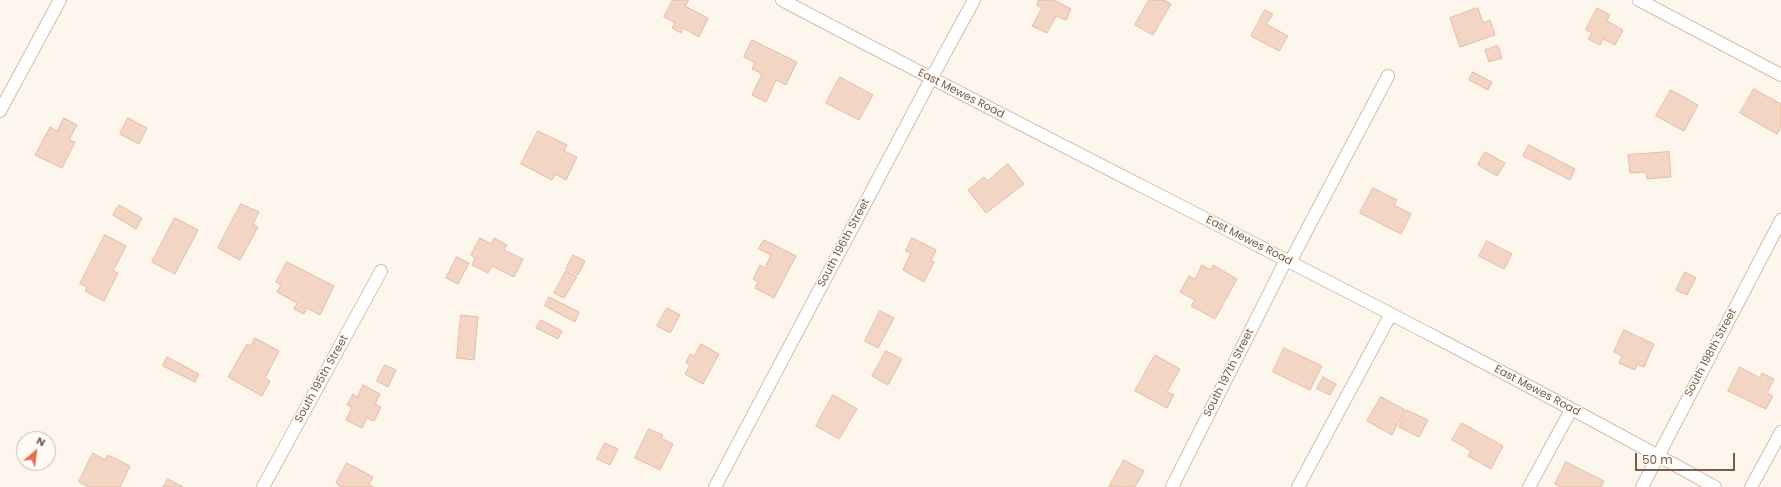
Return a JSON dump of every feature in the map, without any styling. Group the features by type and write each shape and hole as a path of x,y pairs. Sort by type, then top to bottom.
{"street":[{"path":"0,111 60,0"},
{"name":"East Mewes Road","path":"782,0 931,79 1391,314 1715,487"},
{"name":"South 196th Street","path":"715,487 974,0"},
{"path":"1639,0 1781,75"},
{"name":"South 197th Street","path":"1172,487 1288,261 1388,76"},
{"name":"South 198th Street","path":"1642,487 1781,220"},
{"name":"South 195th Street","path":"263,487 381,272"},
{"path":"1298,487 1391,314"},
{"path":"1529,487 1571,410"},
{"path":"1751,487 1781,432"}],"building":[{"path":"673,0 689,0 685,6 708,18 699,37 683,28 681,33 672,28 675,23 664,17"},
{"path":"1039,0 1054,0 1071,9 1066,20 1056,16 1047,33 1032,26 1042,8 1037,5"},
{"path":"1149,0 1164,0 1171,4 1153,35 1135,25"},
{"path":"1478,8 1483,23 1490,20 1495,35 1460,47 1450,18"},
{"path":"1597,8 1610,15 1607,21 1623,30 1615,45 1603,39 1600,45 1588,39 1592,33 1586,30"},
{"path":"1265,10 1273,14 1266,24 1288,36 1279,51 1251,36"},
{"path":"752,40 797,62 786,85 776,80 766,102 752,95 762,74 752,69 755,63 744,57"},
{"path":"1498,46 1502,58 1489,62 1485,50"},
{"path":"1473,72 1492,82 1488,90 1469,80"},
{"path":"840,77 873,95 859,120 826,103"},
{"path":"1754,89 1781,104 1781,127 1777,134 1740,113"},
{"path":"1671,90 1698,105 1684,131 1656,116"},
{"path":"64,118 77,125 69,140 75,142 62,168 35,155 50,127 57,131"},
{"path":"128,118 147,128 139,144 120,134"},
{"path":"538,131 567,145 564,151 577,157 566,180 555,174 552,180 521,164"},
{"path":"1529,145 1575,169 1570,180 1523,156"},
{"path":"1485,152 1505,163 1497,176 1478,165"},
{"path":"1669,152 1671,177 1647,179 1646,172 1630,173 1628,155"},
{"path":"1008,164 1024,184 986,213 968,190 984,177 987,181"},
{"path":"1373,188 1397,200 1394,205 1411,214 1401,234 1360,213"},
{"path":"241,204 259,212 253,224 258,227 240,260 218,248"},
{"path":"119,205 142,218 136,229 113,215"},
{"path":"175,218 198,230 175,274 152,262"},
{"path":"105,235 126,246 113,271 118,273 104,301 85,291 87,287 80,284"},
{"path":"480,238 491,244 494,238 507,245 504,250 523,259 514,277 492,266 488,273 472,265 475,258 471,255"},
{"path":"912,238 936,250 931,261 934,262 924,282 903,270 911,253 906,251"},
{"path":"764,240 796,256 774,298 755,288 758,282 753,279 760,265 765,268 771,255 759,249"},
{"path":"1487,241 1512,254 1504,269 1479,256"},
{"path":"573,255 585,261 578,275 566,269"},
{"path":"457,257 469,263 458,284 446,278"},
{"path":"287,262 334,286 320,315 307,308 304,314 294,309 297,303 277,292 281,285 276,282"},
{"path":"1202,265 1211,270 1213,265 1237,279 1215,319 1191,306 1195,300 1180,292 1189,276 1195,279"},
{"path":"566,271 577,277 564,298 554,293"},
{"path":"1685,272 1696,278 1687,295 1676,290"},
{"path":"549,297 579,312 575,322 545,306"},
{"path":"667,308 680,315 670,333 657,326"},
{"path":"880,311 894,318 878,348 865,341"},
{"path":"461,315 478,317 474,360 457,358"},
{"path":"541,320 562,331 558,339 536,328"},
{"path":"1624,330 1654,344 1644,367 1637,364 1635,370 1619,363 1622,356 1614,352"},
{"path":"255,338 279,351 265,378 270,381 262,396 228,377 247,344 251,346"},
{"path":"701,344 719,354 703,384 685,374 690,365 686,363 690,354 694,356"},
{"path":"1284,348 1322,366 1310,390 1273,372"},
{"path":"886,351 902,359 888,385 872,376"},
{"path":"1155,355 1180,369 1167,392 1174,395 1167,408 1135,391"},
{"path":"167,357 199,374 195,382 163,366"},
{"path":"385,365 396,370 388,387 377,381"},
{"path":"1740,367 1760,378 1762,373 1774,379 1767,393 1773,396 1766,409 1728,391"},
{"path":"1323,377 1336,384 1330,395 1317,389"},
{"path":"363,385 380,394 375,404 381,407 374,421 367,418 362,428 346,420 352,407 347,405 353,394 357,397"},
{"path":"833,395 857,409 839,439 816,426"},
{"path":"1381,397 1405,410 1392,435 1367,421"},
{"path":"1407,410 1428,420 1419,437 1399,427"},
{"path":"1462,423 1503,446 1491,469 1468,456 1471,451 1452,440"},
{"path":"649,429 663,435 661,438 673,444 660,470 635,458"},
{"path":"605,443 618,449 610,465 597,459"},
{"path":"93,453 105,460 108,455 130,466 120,487 89,487 79,482"},
{"path":"1124,460 1144,471 1135,487 1109,487"},
{"path":"1566,462 1604,481 1601,487 1561,487 1555,484"},
{"path":"347,463 373,477 369,484 374,487 341,487 336,483"},
{"path":"168,479 183,487 163,487"}]}
